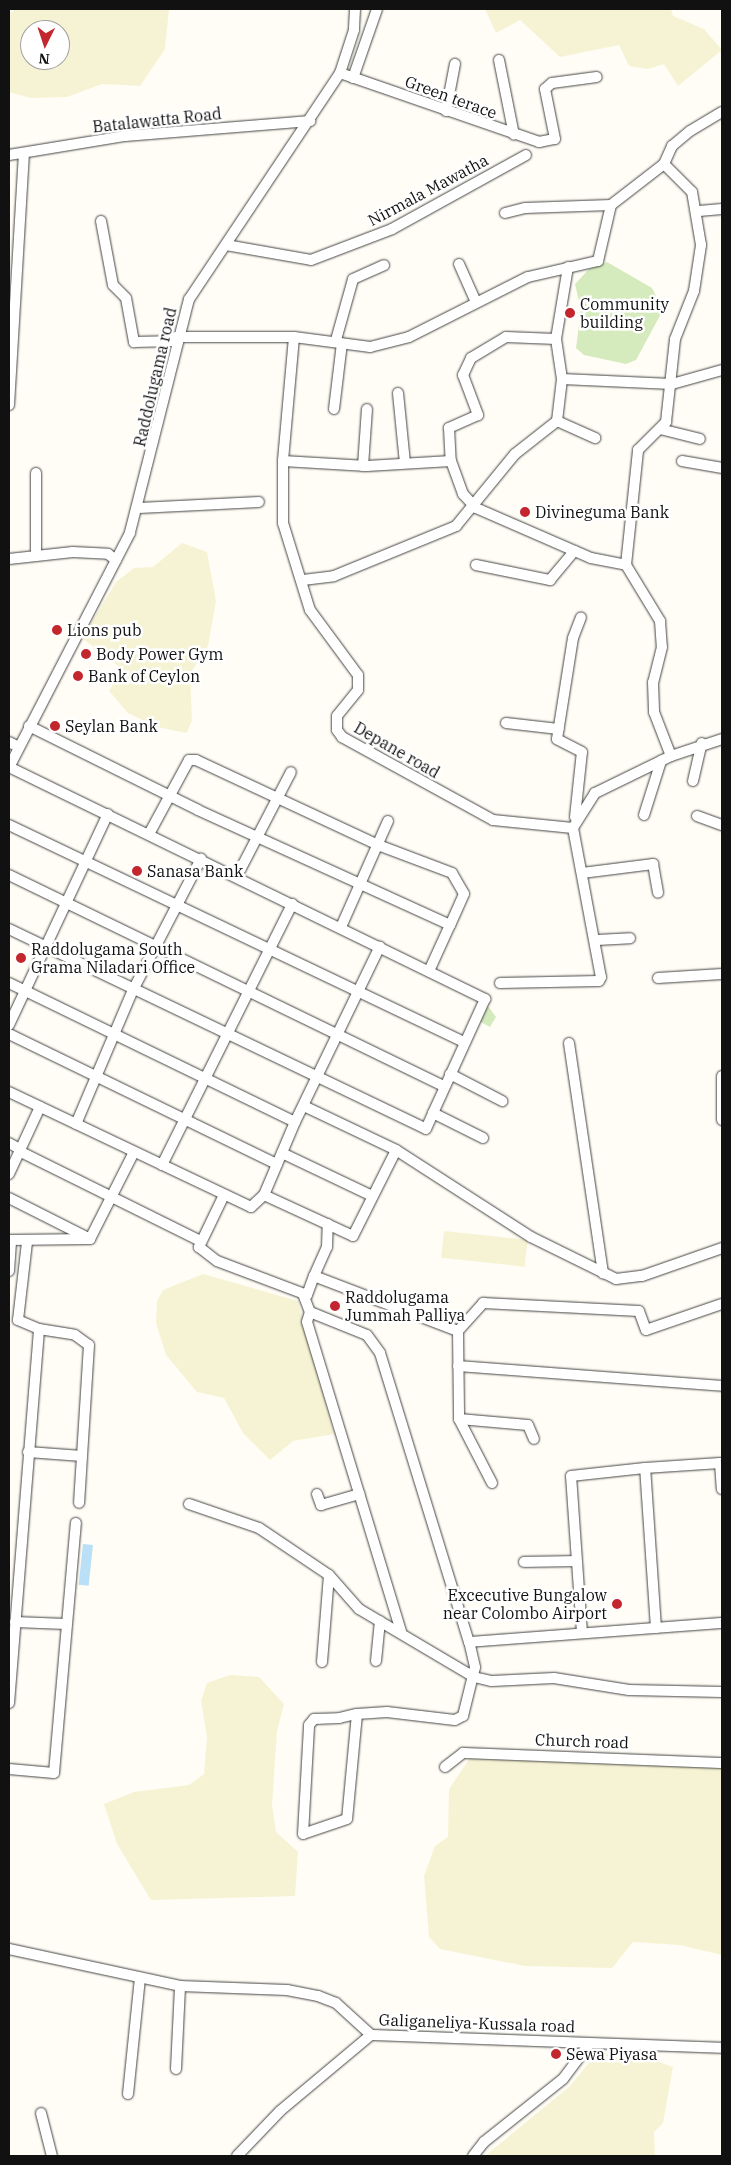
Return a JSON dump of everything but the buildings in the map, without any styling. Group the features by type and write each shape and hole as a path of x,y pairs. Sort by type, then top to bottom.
{"street":[{"name":"Raddolugama road","path":"9,768 116,560 138,508 176,339 189,299 340,73 354,30 355,9"},
{"path":"353,78 377,9"},
{"path":"499,60 514,135"},
{"path":"446,111 455,64"},
{"name":"Green terace","path":"340,73 514,135 539,142 554,140 545,89 552,83 597,77"},
{"path":"506,213 525,208 611,205 664,164 672,146 722,112"},
{"name":"Batalawatta Road","path":"9,155 24,155 125,136 310,120"},
{"path":"9,404 24,155"},
{"name":"Nirmala Mawatha","path":"226,245 311,260 392,229 526,155"},
{"path":"664,164 692,192 699,211 701,245 694,291 676,339 666,422 638,450 626,565 660,621 662,647 653,682 654,712 671,756"},
{"path":"101,221 113,285 126,298 134,342 176,339 294,337 370,348 409,337 475,300 528,276 598,261 611,205"},
{"path":"699,211 722,208"},
{"path":"459,264 475,300"},
{"path":"334,409 339,342 353,279 384,265"},
{"path":"303,580 334,576 456,526 476,508 516,454 557,421 562,378 556,339 568,267"},
{"name":"Depane road","path":"294,337 283,460 283,523 303,580 310,610 358,675 358,690 337,716 342,736 493,820 573,828"},
{"path":"556,339 506,337 466,363 463,375 478,415 448,428 451,461 463,494 476,508 574,551 626,565"},
{"path":"562,378 672,384 722,370"},
{"path":"398,393 405,463"},
{"path":"363,466 367,409"},
{"path":"557,421 595,438"},
{"path":"660,429 700,439"},
{"path":"283,460 363,466 451,461"},
{"path":"682,461 722,468"},
{"path":"36,473 36,556"},
{"path":"138,508 259,502"},
{"path":"476,565 550,580 574,551"},
{"path":"9,559 73,552 108,554 116,560"},
{"path":"500,983 599,981 597,940 573,828 582,752 559,743 559,729 573,638 582,617"},
{"path":"506,723 559,729"},
{"path":"30,726 226,822 450,925"},
{"path":"573,828 594,793 671,756 702,743 722,739"},
{"path":"9,742 19,747"},
{"path":"693,782 702,743"},
{"path":"149,834 189,760 196,760 278,796 378,844 452,873 463,885 464,894 429,971"},
{"path":"644,815 661,761"},
{"path":"9,768 202,858 486,999 464,1042 426,1129 9,929"},
{"path":"237,876 291,772"},
{"path":"9,1025 108,814"},
{"path":"697,816 722,825"},
{"path":"341,927 388,821"},
{"path":"9,825 88,860 176,908 267,952 358,990 464,1042"},
{"path":"76,1124 133,990 202,858"},
{"path":"582,873 653,864 658,892"},
{"path":"9,875 444,1086"},
{"path":"162,1165 226,1032 292,904"},
{"path":"597,940 630,938"},
{"path":"9,1092 250,1208 264,1195 296,1122 306,1107 337,1034 380,946"},
{"path":"658,978 722,974"},
{"path":"9,984 114,1034 203,1080 296,1122"},
{"path":"9,1034 97,1074 277,1164"},
{"path":"569,1043 603,1274"},
{"path":"450,1074 502,1101"},
{"path":"722,1076 722,1120"},
{"path":"9,1174 40,1106"},
{"path":"306,1107 396,1150 531,1237 616,1279 642,1276 722,1248"},
{"path":"434,1113 483,1138"},
{"path":"9,1143 200,1241"},
{"path":"264,1195 353,1236 396,1150"},
{"path":"90,1239 134,1152"},
{"path":"282,1153 372,1196"},
{"path":"224,1195 200,1241 201,1252 217,1261 303,1294 307,1295 327,1247 328,1224"},
{"path":"9,1198 90,1239"},
{"path":"9,1271 10,1240 27,1242 90,1239"},
{"path":"27,1242 18,1320 39,1329 75,1335 89,1345 79,1503"},
{"path":"314,1276 458,1331"},
{"path":"303,1294 310,1312 307,1322 401,1632"},
{"path":"492,1482 459,1419 458,1331 483,1303 639,1310 646,1330 722,1304"},
{"path":"310,1312 367,1335 380,1353 468,1642 474,1677 463,1716 455,1720 387,1712 357,1714 314,1719 309,1725 302,1834 347,1819 357,1714"},
{"path":"9,1703 39,1329"},
{"path":"458,1366 722,1386"},
{"path":"459,1419 528,1425 534,1439"},
{"path":"28,1452 82,1456"},
{"path":"582,1633 575,1560 571,1476 645,1468 720,1463 722,1489"},
{"path":"645,1468 656,1628"},
{"path":"317,1494 321,1505 359,1494"},
{"path":"188,1504 259,1528 329,1575 359,1609 401,1632 474,1677 492,1681 554,1678 629,1690 722,1692"},
{"path":"9,1768 54,1773 76,1523"},
{"path":"524,1562 575,1560"},
{"path":"322,1662 329,1575"},
{"path":"15,1622 66,1624"},
{"path":"376,1661 380,1622"},
{"path":"468,1642 722,1623"},
{"name":"Church road","path":"445,1767 463,1753 722,1763"},
{"name":"Galiganeliya-Kussala road","path":"9,1949 180,1986 287,1990 318,1996 336,2003 371,2035 722,2048"},
{"path":"128,2094 140,1978"},
{"path":"176,2069 180,1986"},
{"path":"237,2156 280,2111 371,2035"},
{"path":"473,2156 484,2142 563,2079 590,2043"},
{"path":"41,2112 52,2156"}],"shaded area":[{"path":"16,9 169,9 165,49 140,86 102,84 67,97 31,98 9,92 9,14"},
{"path":"485,9 671,9 673,16 704,29 722,50 678,86 664,64 648,69 629,66 619,45 560,57 520,20 496,33"},
{"path":"182,543 207,552 216,601 208,646 190,674 192,720 187,733 157,727 128,713 109,691 122,669 82,638 116,582 134,568 153,567"},
{"path":"444,1231 528,1240 525,1267 441,1258"},
{"path":"203,1274 298,1301 334,1434 293,1441 270,1460 243,1433 224,1398 197,1392 166,1355 156,1323 157,1301 163,1290"},
{"path":"230,1675 259,1677 284,1704 277,1731 272,1805 276,1832 298,1852 295,1896 151,1900 117,1844 104,1804 134,1792 189,1785 204,1774 207,1737 201,1701 207,1683"},
{"path":"470,1758 722,1767 722,1955 680,1945 633,1942 612,1968 525,1966 440,1949 429,1937 424,1876 435,1846 448,1837 449,1789"},
{"path":"597,2053 645,2057 673,2067 663,2123 654,2132 655,2156 485,2156 570,2086"}],"green space":[{"path":"607,262 652,288 663,310 636,360 626,364 584,355 576,348 581,310 575,284 589,269"},
{"path":"485,1002 496,1017 490,1027 477,1020"}],"water":[{"path":"83,1544 93,1545 89,1586 79,1585"}],"place":[{"name":"Community building","path":"570,313"},
{"name":"Divineguma Bank","path":"525,512"},
{"name":"Lions pub","path":"57,630"},
{"name":"Body Power Gym","path":"86,654"},
{"name":"Bank of Ceylon","path":"78,676"},
{"name":"Seylan Bank","path":"55,726"},
{"name":"Sanasa Bank","path":"137,871"},
{"name":"Raddolugama South Grama Niladari Office","path":"21,958"},
{"name":"Raddolugama Jummah Palliya","path":"335,1306"},
{"name":"Excecutive Bungalow near Colombo Airport","path":"617,1604"},
{"name":"Sewa Piyasa","path":"556,2054"}]}
